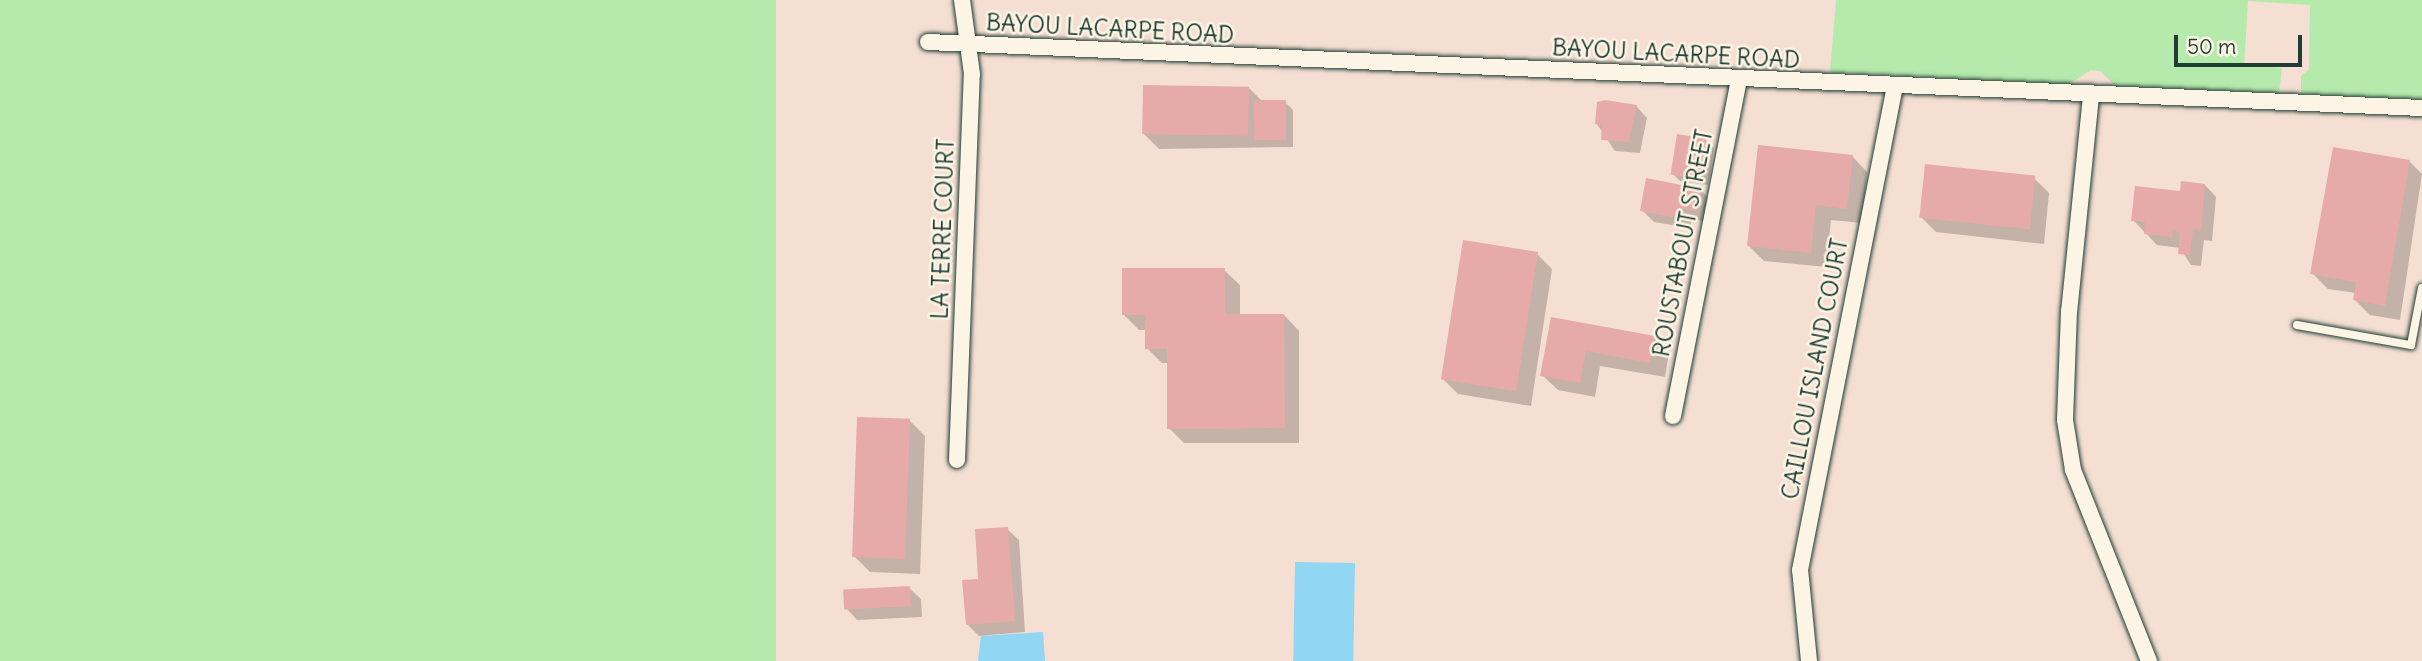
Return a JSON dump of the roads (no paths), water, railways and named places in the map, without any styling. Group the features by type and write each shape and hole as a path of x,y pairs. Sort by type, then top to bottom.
{"street":[{"name":"LA TERRE COURT","path":"957,460 972,74 965,45 962,0"},
{"name":"BAYOU LACARPE ROAD","path":"928,42 2091,96 2422,108"},
{"name":"ROUSTABOUT STREET","path":"1673,416 1739,79"},
{"name":"CAILLOU ISLAND COURT","path":"1809,661 1800,570 1895,87"},
{"path":"2091,96 2069,310 2065,420 2073,470 2149,661"}],"lane":[{"path":"2298,325 2411,345 2422,288"}],"water":[{"path":"1295,562 1355,563 1353,661 1293,661"},
{"path":"1043,632 1045,661 978,661 981,636"}]}
